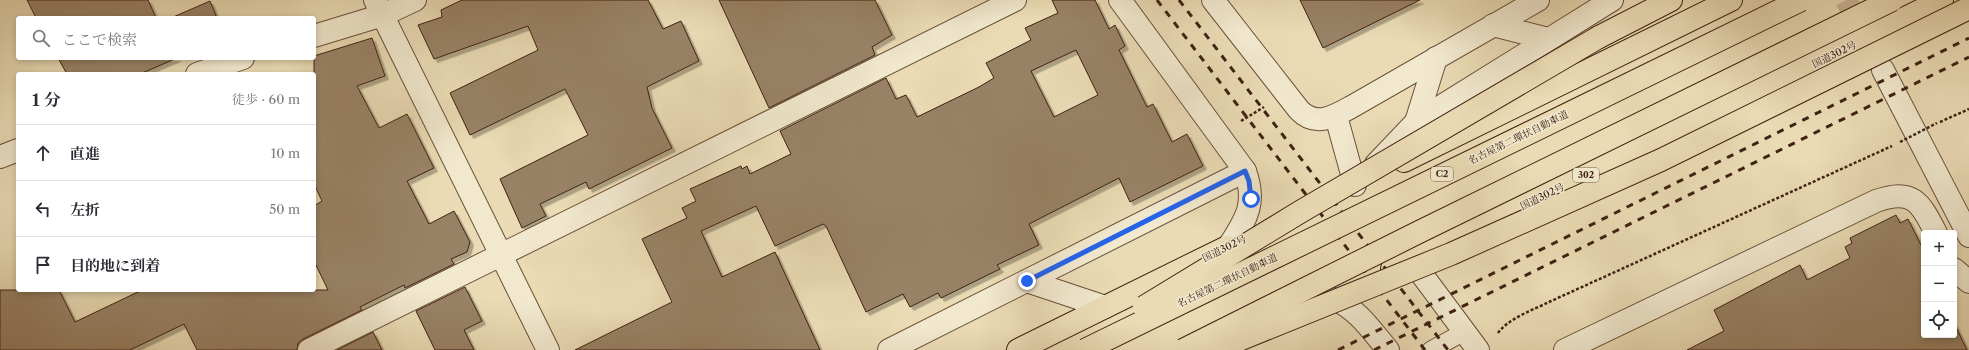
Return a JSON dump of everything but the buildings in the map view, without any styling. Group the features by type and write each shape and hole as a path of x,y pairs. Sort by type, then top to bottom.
{"highway":[{"path":"1074,350 1306,208 1598,37 1672,0"},
{"name":"名古屋第二環状自動車道","path":"1085,350 1801,0"},
{"path":"1183,350 1417,233 1892,0"},
{"name":"国道302号","path":"1229,350 1423,253 1942,0"},
{"name":"国道302号","path":"1018,350 1355,185 1721,1"},
{"path":"1214,350 1451,254 1662,160 1969,8"}],"street":[{"path":"316,35 379,8 415,0"},
{"path":"309,350 502,256 1015,0"},
{"path":"1120,0 1245,171 1249,181 1251,199 1246,218 1229,246"},
{"path":"1213,0 1299,110 1312,119 1330,119 1336,116 1538,0"},
{"path":"1355,185 1416,122 1612,0"},
{"path":"379,8 548,350"},
{"path":"1494,25 1548,39"},
{"path":"1416,122 1436,58"},
{"path":"204,72 237,60"},
{"path":"1883,70 1969,236"},
{"path":"1336,116 1355,185"},
{"path":"0,157 16,151"},
{"path":"889,350 1245,171"},
{"path":"1565,350 1876,201 1888,197 1900,195 1913,200 1924,208 1935,230"},
{"path":"1423,253 1423,276 1478,350"},
{"path":"1957,272 1969,282"},
{"path":"1027,281 1105,307"},
{"path":"1333,298 1345,303 1360,317 1388,350"}],"lane":[{"path":"1431,350 1464,332"}],"path":[{"path":"1219,136 1285,93"},
{"path":"1498,334 1501,329 1523,314 1969,109"}],"tunnel":[{"path":"1846,0 1864,34"}],"railway":[{"path":"1157,0 1425,350"},
{"path":"1179,0 1448,350"},
{"path":"1338,350 1969,38"},
{"path":"1374,350 1969,57"}],"route":[{"path":"1027,281 1245,171 1249,181 1251,199"}]}
